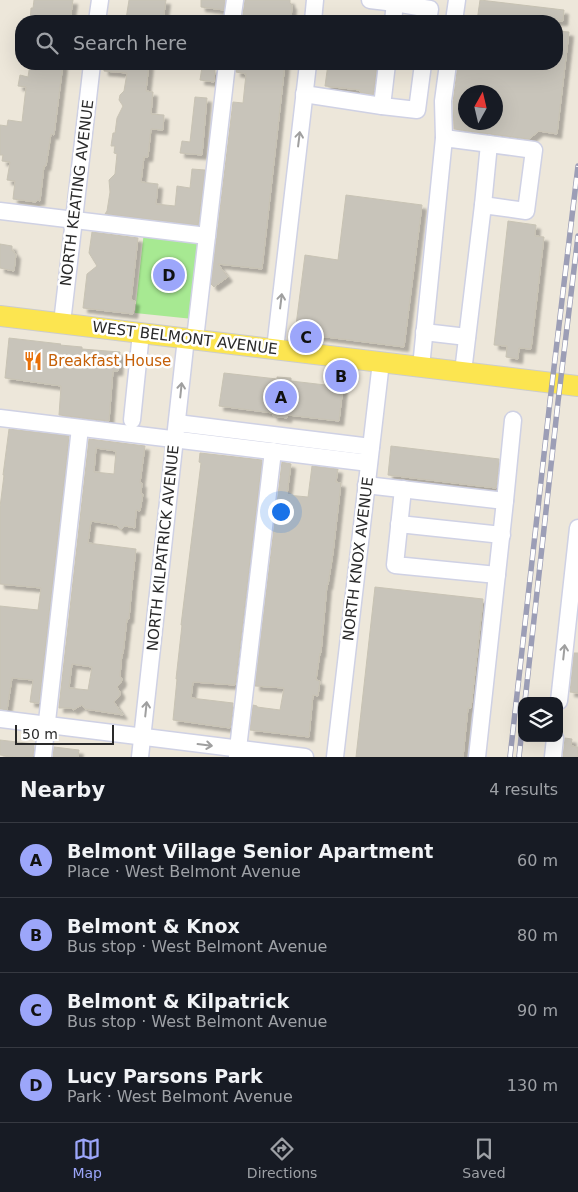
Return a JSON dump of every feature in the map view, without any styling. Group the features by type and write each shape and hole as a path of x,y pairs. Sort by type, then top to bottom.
{"main road":[{"name":"WEST BELMONT AVENUE","path":"0,316 578,386"}],"street":[{"path":"99,15 100,0"},
{"path":"233,15 235,0"},
{"path":"314,15 315,0"},
{"path":"370,0 430,8 429,15"},
{"path":"455,15 457,0"},
{"path":"394,15 395,2"},
{"name":"NORTH KEATING AVENUE","path":"62,323 91,70"},
{"name":"NORTH KILPATRICK AVENUE","path":"140,757 176,431 207,236 226,70"},
{"path":"275,349 307,70"},
{"path":"382,106 387,70"},
{"path":"304,94 417,110 421,70"},
{"path":"421,367 444,138 443,101 447,70"},
{"path":"444,138 534,150 526,211 483,205"},
{"path":"463,372 489,144"},
{"path":"0,211 207,236"},
{"path":"132,420 141,332"},
{"path":"424,332 467,337"},
{"name":"NORTH KNOX AVENUE","path":"335,757 381,362"},
{"path":"0,418 80,428 176,431 370,455"},
{"path":"477,757 513,420"},
{"path":"43,757 80,428"},
{"path":"176,431 273,451 370,455"},
{"path":"238,753 273,451"},
{"path":"366,485 505,501"},
{"path":"403,489 395,565 497,575"},
{"path":"399,524 502,535"},
{"path":"559,697 578,528"},
{"path":"0,719 143,737 238,753 305,757"},
{"path":"553,757 555,742"}],"green space":[{"path":"144,231 202,237 193,319 135,313"}],"building":[{"path":"34,0 73,0 71,15 30,15 31,8 33,8"},
{"path":"129,0 166,0 164,15 127,15"},
{"path":"201,0 225,0 224,10 201,7"},
{"path":"245,0 290,0 292,5 291,15 243,15"},
{"path":"480,0 564,10 563,21 563,15 478,15"},
{"path":"563,32 569,32 557,134 539,131 529,139 462,130 503,130 503,85 458,85 458,130 454,129 453,102 457,70 563,70"},
{"path":"29,70 62,70 54,135 51,134 46,166 44,166 40,201 37,200 36,202 13,199 15,181 7,180 10,162 2,161 3,155 0,155 0,125 7,126 8,120 22,122 26,87 18,86 20,75 28,77"},
{"path":"148,70 146,91 153,92 151,114 164,115 163,130 151,129 148,157 144,157 141,182 158,184 156,204 175,206 177,186 190,188 192,169 205,170 198,225 105,214 110,192 109,180 115,174 117,154 114,153 115,146 111,146 113,133 115,133 117,118 123,106 119,100 120,95 124,91 127,73 104,71"},
{"path":"202,70 215,70 214,82 200,80"},
{"path":"236,70 284,70 262,269 218,264 228,277 214,287 211,284 233,102 243,103 246,74 236,72"},
{"path":"327,70 376,70 373,95 360,92 360,90 325,86"},
{"path":"195,97 207,98 202,155 180,153 182,141 190,142"},
{"path":"346,195 422,205 404,347 295,333 305,255 338,260"},
{"path":"508,221 536,225 535,236 544,237 531,349 519,348 518,359 506,357 507,346 494,345"},
{"path":"92,232 138,238 131,300 135,301 133,314 83,308 87,274 97,266 89,253"},
{"path":"0,244 12,246 12,251 16,254 14,271 0,268"},
{"path":"9,338 82,347 82,349 120,352 118,371 113,371 109,421 59,415 61,386 5,378"},
{"path":"224,373 277,379 277,377 291,378 291,381 343,387 339,421 288,415 287,418 273,416 273,413 219,406"},
{"path":"9,429 69,436 39,703 30,702 33,680 12,678 7,710 0,709 0,606 38,610 41,588 0,584 0,507"},
{"path":"89,439 145,446 140,483 142,483 141,494 143,494 140,511 136,510 135,528 125,526 121,530 116,525 91,521 88,543 136,549 129,619 127,619 122,654 120,676 122,679 117,687 120,695 114,702 123,715 85,709 82,705 73,710 71,708 59,708","holes":["96,448 116,451 114,474 94,472","72,664 92,667 88,690 69,688"]},
{"path":"391,446 499,459 496,488 388,475"},
{"path":"200,453 262,460 235,685 193,682 191,698 233,703 230,728 173,720 181,625 201,463 199,462"},
{"path":"282,462 291,464 287,495 308,497 312,466 338,469 336,482 341,483 333,553 327,585 321,653 316,680 320,681 318,696 313,695 309,737 250,730 253,705 280,710 284,688 255,686"},
{"path":"375,587 483,599 471,708 468,708 463,757 356,757"},
{"path":"574,653 578,653 578,693 570,692"},
{"path":"565,738 572,739 571,746 578,747 578,757 563,757"},
{"path":"0,740 34,744 33,756 16,757 0,755"},
{"path":"54,747 79,750 78,757 53,757"}],"railway":[{"path":"510,757 578,166"},
{"path":"525,697 578,236"},
{"path":"519,757 521,742"}],"place":[{"name":"Lucy Parsons Park","path":"169,275"},
{"name":"Belmont & Kilpatrick","path":"306,337"},
{"name":"Breakfast House","path":"33,361"},
{"name":"Belmont & Knox","path":"341,376"},
{"name":"Belmont Village Senior Apartment","path":"281,397"}]}
